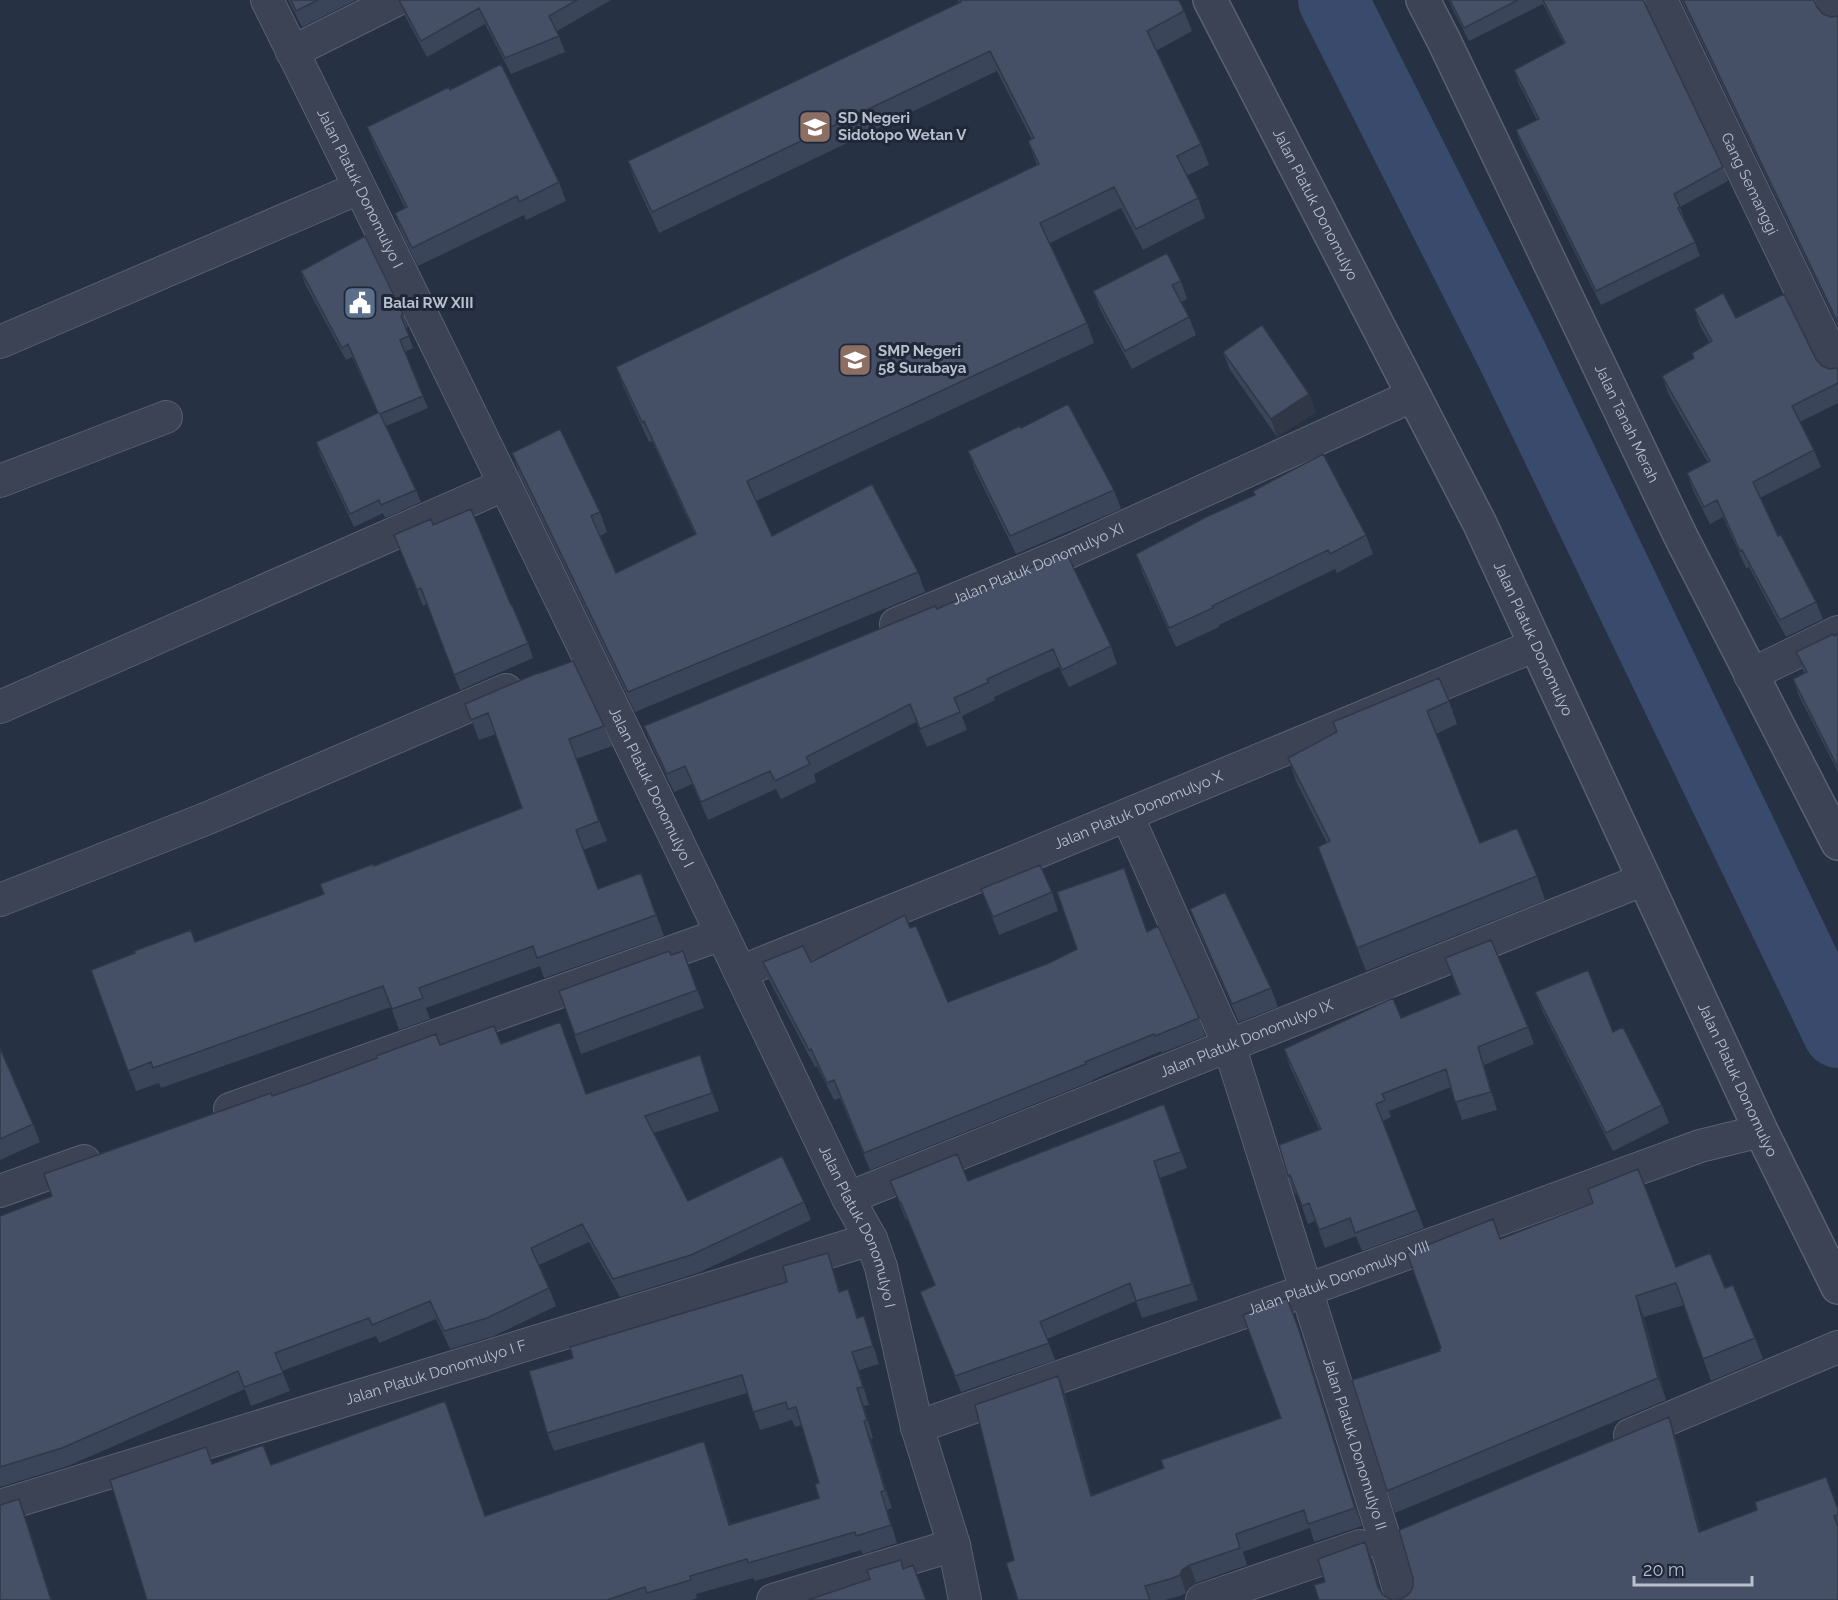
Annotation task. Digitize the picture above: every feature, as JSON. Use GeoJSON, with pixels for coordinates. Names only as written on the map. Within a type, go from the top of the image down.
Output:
{"type":"FeatureCollection","features":[{"type":"Feature","properties":{"kind":"street","name":"Jalan Platuk Donomulyo I"},"geometry":{"type":"LineString","coordinates":[[267,0],[446,362],[504,485],[576,660],[638,730],[722,934],[848,1198],[871,1239],[881,1267],[917,1427],[954,1545],[965,1600]]}},
{"type":"Feature","properties":{"kind":"street"},"geometry":{"type":"LineString","coordinates":[[292,52],[396,0]]}},
{"type":"Feature","properties":{"kind":"street","name":"Jalan Platuk Donomulyo"},"geometry":{"type":"LineString","coordinates":[[1210,0],[1480,524],[1761,1131],[1838,1287]]}},
{"type":"Feature","properties":{"kind":"street","name":"Jalan Tanah Merah"},"geometry":{"type":"LineString","coordinates":[[1423,0],[1681,537],[1838,843]]}},
{"type":"Feature","properties":{"kind":"street","name":"Gang Semanggi"},"geometry":{"type":"LineString","coordinates":[[1661,0],[1838,368]]}},
{"type":"Feature","properties":{"kind":"street"},"geometry":{"type":"LineString","coordinates":[[1832,0],[1838,13]]}},
{"type":"Feature","properties":{"kind":"street"},"geometry":{"type":"LineString","coordinates":[[0,342],[359,188]]}},
{"type":"Feature","properties":{"kind":"street","name":"Jalan Platuk Donomulyo XI"},"geometry":{"type":"LineString","coordinates":[[868,635],[1069,552],[1414,396]]}},
{"type":"Feature","properties":{"kind":"street"},"geometry":{"type":"LineString","coordinates":[[0,481],[166,417]]}},
{"type":"Feature","properties":{"kind":"street"},"geometry":{"type":"LineString","coordinates":[[0,707],[504,485]]}},
{"type":"Feature","properties":{"kind":"street"},"geometry":{"type":"LineString","coordinates":[[1750,675],[1838,632]]}},
{"type":"Feature","properties":{"kind":"street","name":"Jalan Platuk Donomulyo X"},"geometry":{"type":"LineString","coordinates":[[740,972],[1127,815],[1536,645]]}},
{"type":"Feature","properties":{"kind":"street"},"geometry":{"type":"LineString","coordinates":[[0,900],[208,818],[533,679]]}},
{"type":"Feature","properties":{"kind":"street","name":"Jalan Platuk Donomulyo II"},"geometry":{"type":"LineString","coordinates":[[1127,815],[1229,1045],[1307,1290],[1395,1533],[1402,1600]]}},
{"type":"Feature","properties":{"kind":"street","name":"Jalan Platuk Donomulyo IX"},"geometry":{"type":"LineString","coordinates":[[848,1198],[1645,879]]}},
{"type":"Feature","properties":{"kind":"street"},"geometry":{"type":"LineString","coordinates":[[203,1119],[722,934]]}},
{"type":"Feature","properties":{"kind":"street","name":"Jalan Platuk Donomulyo VIII"},"geometry":{"type":"LineString","coordinates":[[917,1427],[1307,1290],[1700,1146],[1761,1131]]}},
{"type":"Feature","properties":{"kind":"street"},"geometry":{"type":"LineString","coordinates":[[0,1191],[113,1151]]}},
{"type":"Feature","properties":{"kind":"street","name":"Jalan Platuk Donomulyo I F"},"geometry":{"type":"LineString","coordinates":[[0,1506],[871,1239]]}},
{"type":"Feature","properties":{"kind":"street"},"geometry":{"type":"LineString","coordinates":[[1600,1447],[1838,1347]]}},
{"type":"Feature","properties":{"kind":"street"},"geometry":{"type":"LineString","coordinates":[[1202,1600],[1395,1533]]}},
{"type":"Feature","properties":{"kind":"street"},"geometry":{"type":"LineString","coordinates":[[773,1600],[954,1545]]}},
{"type":"Feature","properties":{"kind":"building"},"geometry":{"type":"Polygon","coordinates":[[[291,0],[318,0],[296,11],[291,0]]]}},
{"type":"Feature","properties":{"kind":"building"},"geometry":{"type":"Polygon","coordinates":[[[399,0],[577,0],[549,16],[559,36],[505,58],[479,8],[421,41],[399,0]]]}},
{"type":"Feature","properties":{"kind":"building"},"geometry":{"type":"Polygon","coordinates":[[[960,0],[1179,0],[1184,11],[1147,31],[1201,144],[1177,156],[1198,198],[1136,229],[1114,187],[1040,223],[1087,323],[747,481],[772,536],[872,484],[918,572],[628,692],[512,453],[560,429],[600,512],[591,516],[616,573],[696,534],[644,421],[642,422],[616,367],[1039,164],[1028,141],[1034,138],[990,51],[652,212],[628,161],[961,2],[960,0]]]}},
{"type":"Feature","properties":{"kind":"building"},"geometry":{"type":"Polygon","coordinates":[[[1450,0],[1518,0],[1464,28],[1450,0]]]}},
{"type":"Feature","properties":{"kind":"building"},"geometry":{"type":"Polygon","coordinates":[[[1543,0],[1643,0],[1723,167],[1674,194],[1680,207],[1678,208],[1695,242],[1596,291],[1516,130],[1539,119],[1514,70],[1565,43],[1543,0]]]}},
{"type":"Feature","properties":{"kind":"building"},"geometry":{"type":"Polygon","coordinates":[[[1683,0],[1814,0],[1823,14],[1831,17],[1838,16],[1838,323],[1683,0]]]}},
{"type":"Feature","properties":{"kind":"building"},"geometry":{"type":"Polygon","coordinates":[[[501,64],[559,182],[519,202],[517,196],[412,248],[395,213],[407,207],[367,127],[449,87],[450,90],[501,64]]]}},
{"type":"Feature","properties":{"kind":"building"},"geometry":{"type":"Polygon","coordinates":[[[365,236],[403,314],[401,316],[409,336],[400,340],[423,396],[380,414],[416,490],[381,505],[379,500],[350,514],[316,442],[378,413],[348,344],[342,348],[301,271],[365,236]]]}},
{"type":"Feature","properties":{"kind":"building"},"geometry":{"type":"Polygon","coordinates":[[[1167,253],[1181,281],[1172,285],[1189,317],[1125,351],[1093,291],[1167,253]]]}},
{"type":"Feature","properties":{"kind":"building"},"geometry":{"type":"Polygon","coordinates":[[[1723,293],[1736,318],[1784,294],[1816,359],[1822,366],[1830,369],[1837,368],[1838,371],[1838,383],[1792,406],[1814,450],[1753,482],[1778,536],[1781,535],[1816,602],[1780,620],[1742,550],[1740,551],[1717,500],[1704,507],[1687,473],[1710,461],[1662,376],[1694,358],[1692,353],[1712,341],[1694,309],[1723,293]]]}},
{"type":"Feature","properties":{"kind":"building"},"geometry":{"type":"Polygon","coordinates":[[[1262,325],[1309,394],[1271,419],[1223,352],[1262,325]]]}},
{"type":"Feature","properties":{"kind":"building"},"geometry":{"type":"Polygon","coordinates":[[[1068,404],[1114,490],[1010,536],[968,451],[1068,404]]]}},
{"type":"Feature","properties":{"kind":"building"},"geometry":{"type":"Polygon","coordinates":[[[1323,454],[1366,535],[1330,554],[1328,550],[1169,628],[1136,554],[1206,517],[1255,495],[1253,491],[1323,454]]]}},
{"type":"Feature","properties":{"kind":"building"},"geometry":{"type":"Polygon","coordinates":[[[471,509],[528,643],[454,675],[421,588],[417,590],[394,535],[431,519],[433,525],[471,509]]]}},
{"type":"Feature","properties":{"kind":"building"},"geometry":{"type":"Polygon","coordinates":[[[1066,552],[1111,646],[1062,670],[1053,649],[987,679],[989,682],[954,698],[960,712],[920,729],[910,704],[806,757],[810,764],[775,781],[770,771],[701,802],[685,766],[667,774],[644,726],[935,606],[937,609],[1066,552]]]}},
{"type":"Feature","properties":{"kind":"building"},"geometry":{"type":"Polygon","coordinates":[[[1833,634],[1834,636],[1838,634],[1838,768],[1793,679],[1807,672],[1796,652],[1833,634]]]}},
{"type":"Feature","properties":{"kind":"building"},"geometry":{"type":"Polygon","coordinates":[[[573,661],[604,726],[569,739],[599,821],[576,830],[598,889],[641,873],[656,915],[537,958],[533,946],[419,988],[423,998],[392,1009],[383,986],[153,1068],[151,1062],[128,1071],[91,970],[191,930],[195,942],[324,894],[320,884],[373,864],[374,866],[522,808],[488,713],[471,720],[465,704],[540,672],[573,661]]]}},
{"type":"Feature","properties":{"kind":"building"},"geometry":{"type":"Polygon","coordinates":[[[1439,678],[1449,701],[1427,711],[1480,843],[1517,828],[1537,876],[1357,948],[1318,847],[1330,841],[1288,758],[1337,732],[1333,722],[1439,678]]]}},
{"type":"Feature","properties":{"kind":"building"},"geometry":{"type":"Polygon","coordinates":[[[1040,865],[1052,892],[993,917],[981,889],[1040,865]]]}},
{"type":"Feature","properties":{"kind":"building"},"geometry":{"type":"Polygon","coordinates":[[[1124,868],[1147,932],[1158,926],[1199,1018],[1155,1036],[1154,1034],[1085,1062],[1086,1064],[864,1153],[834,1080],[827,1083],[763,962],[803,946],[811,962],[905,915],[910,928],[916,926],[948,1002],[1049,963],[1077,949],[1057,892],[1124,868]]]}},
{"type":"Feature","properties":{"kind":"building"},"geometry":{"type":"Polygon","coordinates":[[[1225,892],[1271,988],[1232,1004],[1190,909],[1225,892]]]}},
{"type":"Feature","properties":{"kind":"building"},"geometry":{"type":"Polygon","coordinates":[[[1491,940],[1528,1027],[1478,1047],[1491,1092],[1455,1102],[1446,1069],[1382,1094],[1385,1100],[1376,1104],[1417,1210],[1355,1233],[1350,1218],[1319,1230],[1309,1203],[1302,1206],[1290,1175],[1288,1176],[1279,1145],[1321,1129],[1284,1049],[1393,998],[1401,1018],[1460,994],[1445,958],[1491,940]]]}},
{"type":"Feature","properties":{"kind":"building"},"geometry":{"type":"Polygon","coordinates":[[[669,951],[671,955],[683,951],[697,990],[575,1035],[559,991],[669,951]]]}},
{"type":"Feature","properties":{"kind":"building"},"geometry":{"type":"Polygon","coordinates":[[[1588,970],[1613,1032],[1623,1027],[1662,1105],[1606,1133],[1535,992],[1588,970]]]}},
{"type":"Feature","properties":{"kind":"building"},"geometry":{"type":"Polygon","coordinates":[[[560,1022],[586,1094],[700,1055],[712,1093],[645,1116],[688,1201],[782,1156],[804,1202],[691,1255],[613,1279],[582,1224],[531,1248],[549,1288],[487,1318],[444,1331],[430,1301],[372,1325],[369,1318],[275,1353],[283,1373],[244,1387],[238,1371],[62,1448],[0,1467],[0,1216],[52,1196],[44,1174],[271,1093],[272,1096],[310,1083],[436,1034],[440,1045],[494,1026],[501,1044],[560,1022]]]}},
{"type":"Feature","properties":{"kind":"building"},"geometry":{"type":"Polygon","coordinates":[[[0,1048],[33,1124],[0,1139],[0,1048]]]}},
{"type":"Feature","properties":{"kind":"building"},"geometry":{"type":"Polygon","coordinates":[[[1164,1104],[1181,1152],[1154,1161],[1192,1284],[1136,1301],[1130,1283],[1040,1322],[1049,1343],[955,1376],[920,1292],[935,1285],[890,1181],[957,1154],[968,1181],[1164,1104]]]}},
{"type":"Feature","properties":{"kind":"building"},"geometry":{"type":"Polygon","coordinates":[[[1638,1169],[1676,1267],[1710,1253],[1725,1288],[1733,1285],[1755,1338],[1703,1359],[1676,1283],[1636,1296],[1658,1378],[1387,1491],[1352,1380],[1440,1351],[1441,1348],[1407,1253],[1493,1219],[1500,1239],[1593,1203],[1588,1189],[1638,1169]]]}},
{"type":"Feature","properties":{"kind":"building"},"geometry":{"type":"Polygon","coordinates":[[[828,1253],[839,1292],[848,1289],[857,1318],[864,1316],[873,1346],[852,1352],[863,1387],[857,1388],[867,1420],[864,1421],[885,1490],[881,1492],[891,1525],[856,1536],[855,1532],[748,1563],[747,1559],[690,1576],[691,1580],[647,1593],[645,1587],[607,1600],[147,1600],[110,1480],[206,1447],[212,1464],[263,1445],[271,1465],[445,1401],[485,1516],[704,1441],[729,1525],[819,1498],[815,1484],[819,1483],[796,1407],[788,1409],[786,1402],[753,1412],[742,1375],[547,1433],[529,1371],[573,1358],[570,1347],[787,1282],[783,1266],[828,1253]]]}},
{"type":"Feature","properties":{"kind":"building"},"geometry":{"type":"Polygon","coordinates":[[[1287,1298],[1355,1508],[1308,1524],[1304,1510],[1236,1534],[1240,1548],[1190,1565],[1182,1570],[1180,1575],[1173,1578],[1145,1586],[1150,1600],[1018,1600],[1006,1563],[1014,1560],[975,1405],[1058,1376],[1091,1496],[1164,1468],[1161,1460],[1281,1418],[1243,1315],[1287,1298]]]}},
{"type":"Feature","properties":{"kind":"building"},"geometry":{"type":"Polygon","coordinates":[[[1669,1417],[1699,1532],[1757,1510],[1755,1502],[1826,1477],[1838,1509],[1838,1515],[1834,1516],[1838,1527],[1838,1600],[1392,1600],[1401,1599],[1409,1594],[1413,1587],[1413,1578],[1399,1530],[1669,1417]]]}},
{"type":"Feature","properties":{"kind":"building"},"geometry":{"type":"Polygon","coordinates":[[[19,1499],[51,1600],[0,1600],[0,1505],[19,1499]]]}},
{"type":"Feature","properties":{"kind":"building"},"geometry":{"type":"Polygon","coordinates":[[[1365,1542],[1378,1587],[1383,1595],[1392,1600],[1319,1600],[1314,1585],[1325,1582],[1318,1559],[1365,1542]]]}},
{"type":"Feature","properties":{"kind":"building"},"geometry":{"type":"Polygon","coordinates":[[[901,1560],[903,1569],[913,1565],[926,1600],[808,1600],[870,1579],[867,1570],[901,1560]]]}},
{"type":"Feature","properties":{"kind":"waterway"},"geometry":{"type":"LineString","coordinates":[[1333,0],[1512,355],[1838,1033]]}},
{"type":"Feature","properties":{"kind":"place","name":"SD Negeri Sidotopo Wetan V"},"geometry":{"type":"Point","coordinates":[815,127]}},
{"type":"Feature","properties":{"kind":"place","name":"Balai RW XIII"},"geometry":{"type":"Point","coordinates":[360,303]}},
{"type":"Feature","properties":{"kind":"place","name":"SMP Negeri 58 Surabaya"},"geometry":{"type":"Point","coordinates":[855,360]}}]}
